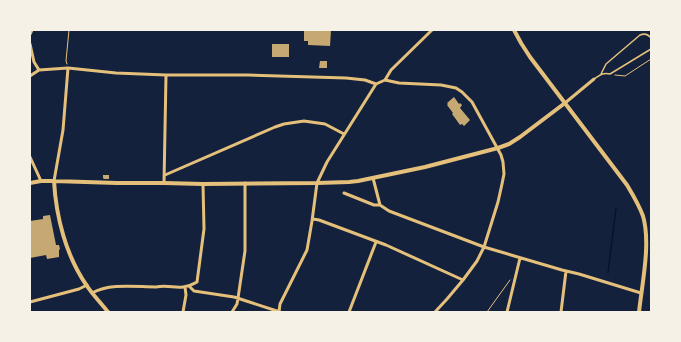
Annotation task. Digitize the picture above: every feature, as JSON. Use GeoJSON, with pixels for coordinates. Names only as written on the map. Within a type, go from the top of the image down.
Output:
{"type":"FeatureCollection","features":[{"type":"Feature","properties":{"kind":"street"},"geometry":{"type":"LineString","coordinates":[[30,34],[32,30]]}},
{"type":"Feature","properties":{"kind":"street"},"geometry":{"type":"LineString","coordinates":[[187,287],[194,291],[238,298],[279,312],[280,304],[307,250],[313,219],[317,183],[327,162],[376,84],[385,80],[391,70],[432,30]]}},
{"type":"Feature","properties":{"kind":"street"},"geometry":{"type":"LineString","coordinates":[[514,30],[530,57],[627,185],[638,204],[645,224],[646,238],[645,263],[638,312]]}},
{"type":"Feature","properties":{"kind":"street"},"geometry":{"type":"LineString","coordinates":[[30,44],[34,62],[39,70]]}},
{"type":"Feature","properties":{"kind":"street"},"geometry":{"type":"LineString","coordinates":[[68,68],[62,130],[54,181],[57,212],[72,259],[87,286],[108,312]]}},
{"type":"Feature","properties":{"kind":"street"},"geometry":{"type":"LineString","coordinates":[[30,76],[39,70],[68,68],[116,73],[166,75],[248,75],[346,78],[365,80],[376,84]]}},
{"type":"Feature","properties":{"kind":"street"},"geometry":{"type":"LineString","coordinates":[[164,183],[166,75]]}},
{"type":"Feature","properties":{"kind":"street"},"geometry":{"type":"LineString","coordinates":[[30,183],[54,181],[117,184],[317,183],[349,182],[373,178],[433,165],[509,144],[565,103],[594,79]]}},
{"type":"Feature","properties":{"kind":"street"},"geometry":{"type":"LineString","coordinates":[[385,80],[399,83],[441,85],[456,88],[462,92],[472,102],[498,148],[503,162],[504,174],[498,202],[484,247],[477,261],[455,291],[435,312]]}},
{"type":"Feature","properties":{"kind":"street"},"geometry":{"type":"LineString","coordinates":[[165,175],[284,124],[304,121],[325,124],[344,134]]}},
{"type":"Feature","properties":{"kind":"street"},"geometry":{"type":"LineString","coordinates":[[30,157],[41,181]]}},
{"type":"Feature","properties":{"kind":"street"},"geometry":{"type":"LineString","coordinates":[[373,178],[380,205]]}},
{"type":"Feature","properties":{"kind":"street"},"geometry":{"type":"LineString","coordinates":[[232,312],[237,304],[245,251],[245,183]]}},
{"type":"Feature","properties":{"kind":"street"},"geometry":{"type":"LineString","coordinates":[[92,293],[99,289],[112,287],[163,286],[179,288],[187,287],[197,282],[204,229],[203,184]]}},
{"type":"Feature","properties":{"kind":"street"},"geometry":{"type":"LineString","coordinates":[[344,193],[374,205],[380,205],[389,211],[484,247],[641,293]]}},
{"type":"Feature","properties":{"kind":"street"},"geometry":{"type":"LineString","coordinates":[[313,219],[376,242],[463,280]]}},
{"type":"Feature","properties":{"kind":"street"},"geometry":{"type":"LineString","coordinates":[[349,312],[376,242]]}},
{"type":"Feature","properties":{"kind":"street"},"geometry":{"type":"LineString","coordinates":[[507,312],[520,258]]}},
{"type":"Feature","properties":{"kind":"street"},"geometry":{"type":"LineString","coordinates":[[561,312],[566,271]]}},
{"type":"Feature","properties":{"kind":"street"},"geometry":{"type":"LineString","coordinates":[[30,302],[87,286]]}},
{"type":"Feature","properties":{"kind":"street"},"geometry":{"type":"LineString","coordinates":[[183,312],[187,287]]}},
{"type":"Feature","properties":{"kind":"lane"},"geometry":{"type":"LineString","coordinates":[[594,79],[601,74],[606,64],[640,35],[648,35],[651,38]]}},
{"type":"Feature","properties":{"kind":"lane"},"geometry":{"type":"LineString","coordinates":[[601,74],[610,74],[651,49]]}},
{"type":"Feature","properties":{"kind":"path"},"geometry":{"type":"LineString","coordinates":[[68,68],[66,61],[69,30]]}},
{"type":"Feature","properties":{"kind":"path"},"geometry":{"type":"LineString","coordinates":[[610,74],[625,76],[651,59]]}},
{"type":"Feature","properties":{"kind":"path"},"geometry":{"type":"LineString","coordinates":[[487,312],[509,280],[514,280]]}},
{"type":"Feature","properties":{"kind":"building"},"geometry":{"type":"Polygon","coordinates":[[[304,30],[331,30],[330,46],[308,45],[308,41],[304,41],[304,30]]]}},
{"type":"Feature","properties":{"kind":"building"},"geometry":{"type":"Polygon","coordinates":[[[272,44],[289,44],[289,57],[272,57],[272,44]]]}},
{"type":"Feature","properties":{"kind":"building"},"geometry":{"type":"Polygon","coordinates":[[[320,61],[327,61],[327,68],[319,68],[320,61]]]}},
{"type":"Feature","properties":{"kind":"building"},"geometry":{"type":"Polygon","coordinates":[[[454,97],[459,104],[460,103],[462,105],[460,108],[470,120],[464,126],[462,124],[460,125],[447,105],[447,103],[454,97]]]}},
{"type":"Feature","properties":{"kind":"building"},"geometry":{"type":"Polygon","coordinates":[[[103,175],[109,175],[109,179],[104,179],[103,175]]]}},
{"type":"Feature","properties":{"kind":"building"},"geometry":{"type":"Polygon","coordinates":[[[50,215],[56,245],[59,245],[60,249],[59,257],[47,259],[46,255],[30,258],[30,221],[43,219],[43,216],[50,215]]]}},
{"type":"Feature","properties":{"kind":"waterway"},"geometry":{"type":"LineString","coordinates":[[608,273],[616,208]]}}]}
